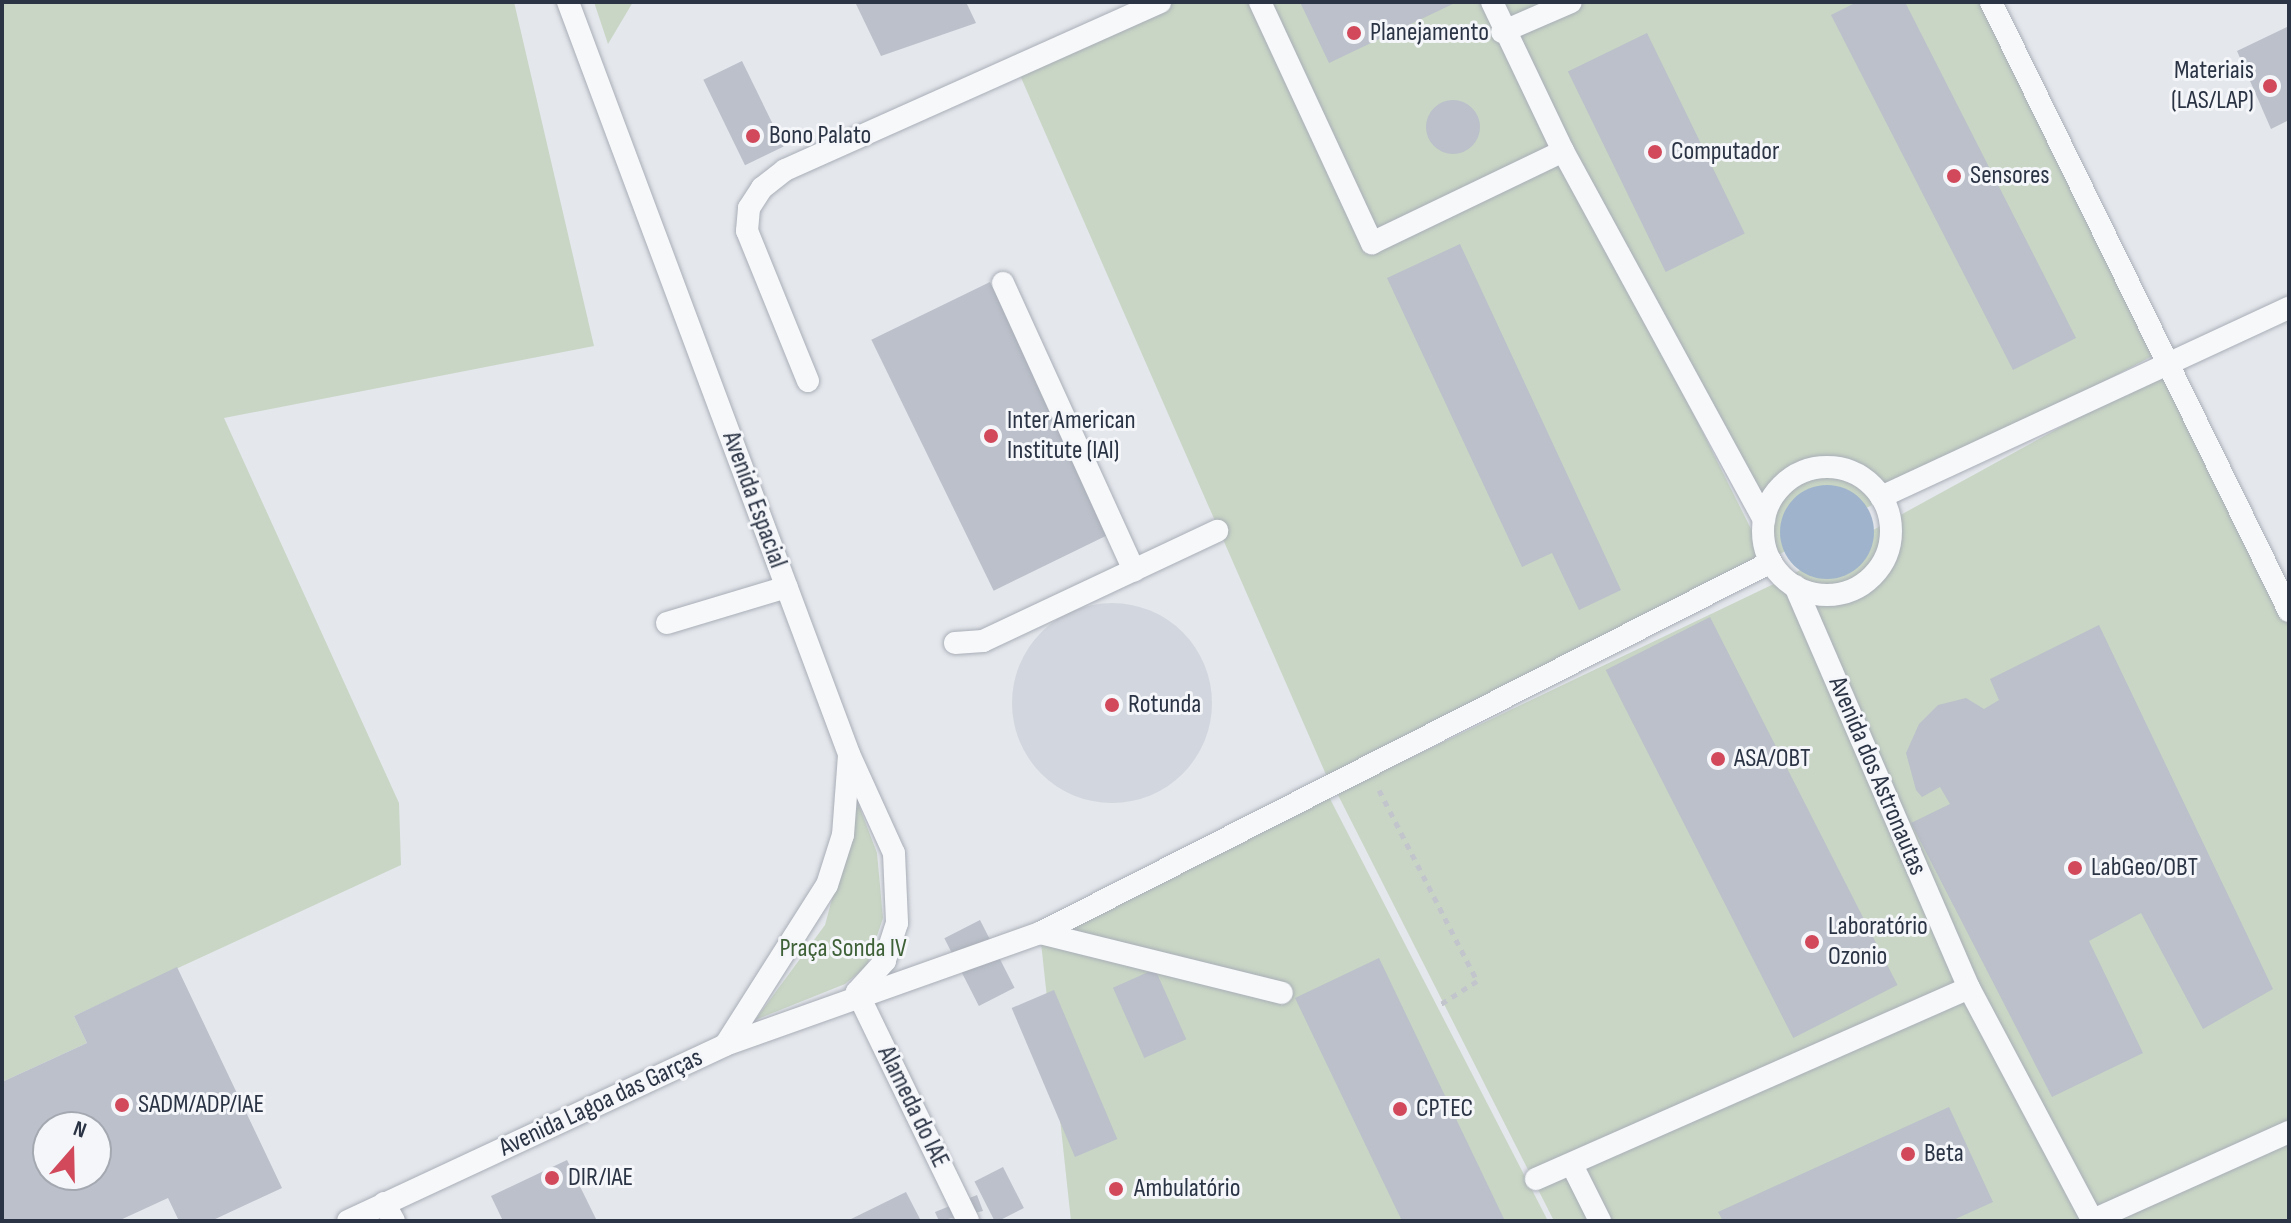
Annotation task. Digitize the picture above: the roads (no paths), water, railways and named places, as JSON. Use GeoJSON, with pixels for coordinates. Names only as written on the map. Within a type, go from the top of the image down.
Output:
{"type":"FeatureCollection","features":[{"type":"Feature","properties":{"kind":"lane","name":"Avenida Espacial"},"geometry":{"type":"LineString","coordinates":[[568,2],[849,754],[894,853],[897,923],[885,961],[857,992]]}},
{"type":"Feature","properties":{"kind":"lane"},"geometry":{"type":"LineString","coordinates":[[808,381],[747,231],[749,208],[785,170],[1012,71],[1160,2]]}},
{"type":"Feature","properties":{"kind":"lane"},"geometry":{"type":"LineString","coordinates":[[1260,2],[1372,243],[1563,151]]}},
{"type":"Feature","properties":{"kind":"lane"},"geometry":{"type":"LineString","coordinates":[[1492,2],[1502,32],[1563,151],[1764,520],[1771,562],[1795,586],[1836,595],[1873,576],[1891,538],[1881,497],[1847,470],[1804,471],[1771,499],[1764,520]]}},
{"type":"Feature","properties":{"kind":"lane"},"geometry":{"type":"LineString","coordinates":[[1502,32],[1571,2]]}},
{"type":"Feature","properties":{"kind":"lane"},"geometry":{"type":"LineString","coordinates":[[1991,2],[2289,611]]}},
{"type":"Feature","properties":{"kind":"lane"},"geometry":{"type":"LineString","coordinates":[[1003,283],[1134,571]]}},
{"type":"Feature","properties":{"kind":"lane"},"geometry":{"type":"LineString","coordinates":[[1881,497],[2168,361],[2289,308]]}},
{"type":"Feature","properties":{"kind":"lane"},"geometry":{"type":"LineString","coordinates":[[955,643],[983,641],[1217,531]]}},
{"type":"Feature","properties":{"kind":"lane","name":"Avenida Lagoa das Garças"},"geometry":{"type":"LineString","coordinates":[[348,1221],[389,1212],[725,1045],[857,992],[977,960],[1040,933],[1369,772],[1771,562]]}},
{"type":"Feature","properties":{"kind":"lane","name":"Avenida dos Astronautas"},"geometry":{"type":"LineString","coordinates":[[1795,586],[1969,988],[2093,1221]]}},
{"type":"Feature","properties":{"kind":"lane"},"geometry":{"type":"LineString","coordinates":[[667,623],[787,587]]}},
{"type":"Feature","properties":{"kind":"lane"},"geometry":{"type":"LineString","coordinates":[[725,1045],[827,885],[843,835],[849,754]]}},
{"type":"Feature","properties":{"kind":"lane"},"geometry":{"type":"LineString","coordinates":[[1040,933],[1282,993]]}},
{"type":"Feature","properties":{"kind":"lane"},"geometry":{"type":"LineString","coordinates":[[1536,1179],[1969,988]]}},
{"type":"Feature","properties":{"kind":"lane","name":"Alameda do IAE"},"geometry":{"type":"LineString","coordinates":[[857,992],[968,1221]]}},
{"type":"Feature","properties":{"kind":"lane"},"geometry":{"type":"LineString","coordinates":[[2093,1221],[2289,1132]]}},
{"type":"Feature","properties":{"kind":"lane"},"geometry":{"type":"LineString","coordinates":[[1572,1165],[1600,1221]]}},
{"type":"Feature","properties":{"kind":"water"},"geometry":{"type":"Polygon","coordinates":[[[1827,485],[1845,488],[1860,499],[1871,514],[1874,532],[1871,550],[1860,565],[1845,576],[1827,579],[1809,576],[1794,565],[1783,550],[1780,532],[1783,514],[1794,499],[1809,488],[1827,485]]]}},
{"type":"Feature","properties":{"kind":"place","name":"Planejamento"},"geometry":{"type":"Point","coordinates":[1354,33]}},
{"type":"Feature","properties":{"kind":"place","name":"Materiais (LAS/LAP)"},"geometry":{"type":"Point","coordinates":[2270,86]}},
{"type":"Feature","properties":{"kind":"place","name":"Bono Palato"},"geometry":{"type":"Point","coordinates":[753,136]}},
{"type":"Feature","properties":{"kind":"place","name":"Computador"},"geometry":{"type":"Point","coordinates":[1655,152]}},
{"type":"Feature","properties":{"kind":"place","name":"Sensores"},"geometry":{"type":"Point","coordinates":[1954,176]}},
{"type":"Feature","properties":{"kind":"place","name":"Inter American Institute (IAI)"},"geometry":{"type":"Point","coordinates":[991,436]}},
{"type":"Feature","properties":{"kind":"place","name":"Rotunda"},"geometry":{"type":"Point","coordinates":[1112,705]}},
{"type":"Feature","properties":{"kind":"place","name":"ASA/OBT"},"geometry":{"type":"Point","coordinates":[1718,759]}},
{"type":"Feature","properties":{"kind":"place","name":"LabGeo/OBT"},"geometry":{"type":"Point","coordinates":[2075,868]}},
{"type":"Feature","properties":{"kind":"place","name":"Laboratório Ozonio"},"geometry":{"type":"Point","coordinates":[1812,942]}},
{"type":"Feature","properties":{"kind":"place","name":"SADM/ADP/IAE"},"geometry":{"type":"Point","coordinates":[122,1105]}},
{"type":"Feature","properties":{"kind":"place","name":"CPTEC"},"geometry":{"type":"Point","coordinates":[1400,1109]}},
{"type":"Feature","properties":{"kind":"place","name":"Beta"},"geometry":{"type":"Point","coordinates":[1908,1154]}},
{"type":"Feature","properties":{"kind":"place","name":"DIR/IAE"},"geometry":{"type":"Point","coordinates":[552,1178]}},
{"type":"Feature","properties":{"kind":"place","name":"Ambulatório"},"geometry":{"type":"Point","coordinates":[1116,1189]}},
{"type":"Feature","properties":{"kind":"park label","name":"Praça Sonda IV"},"geometry":{"type":"Point","coordinates":[843,949]}}]}
